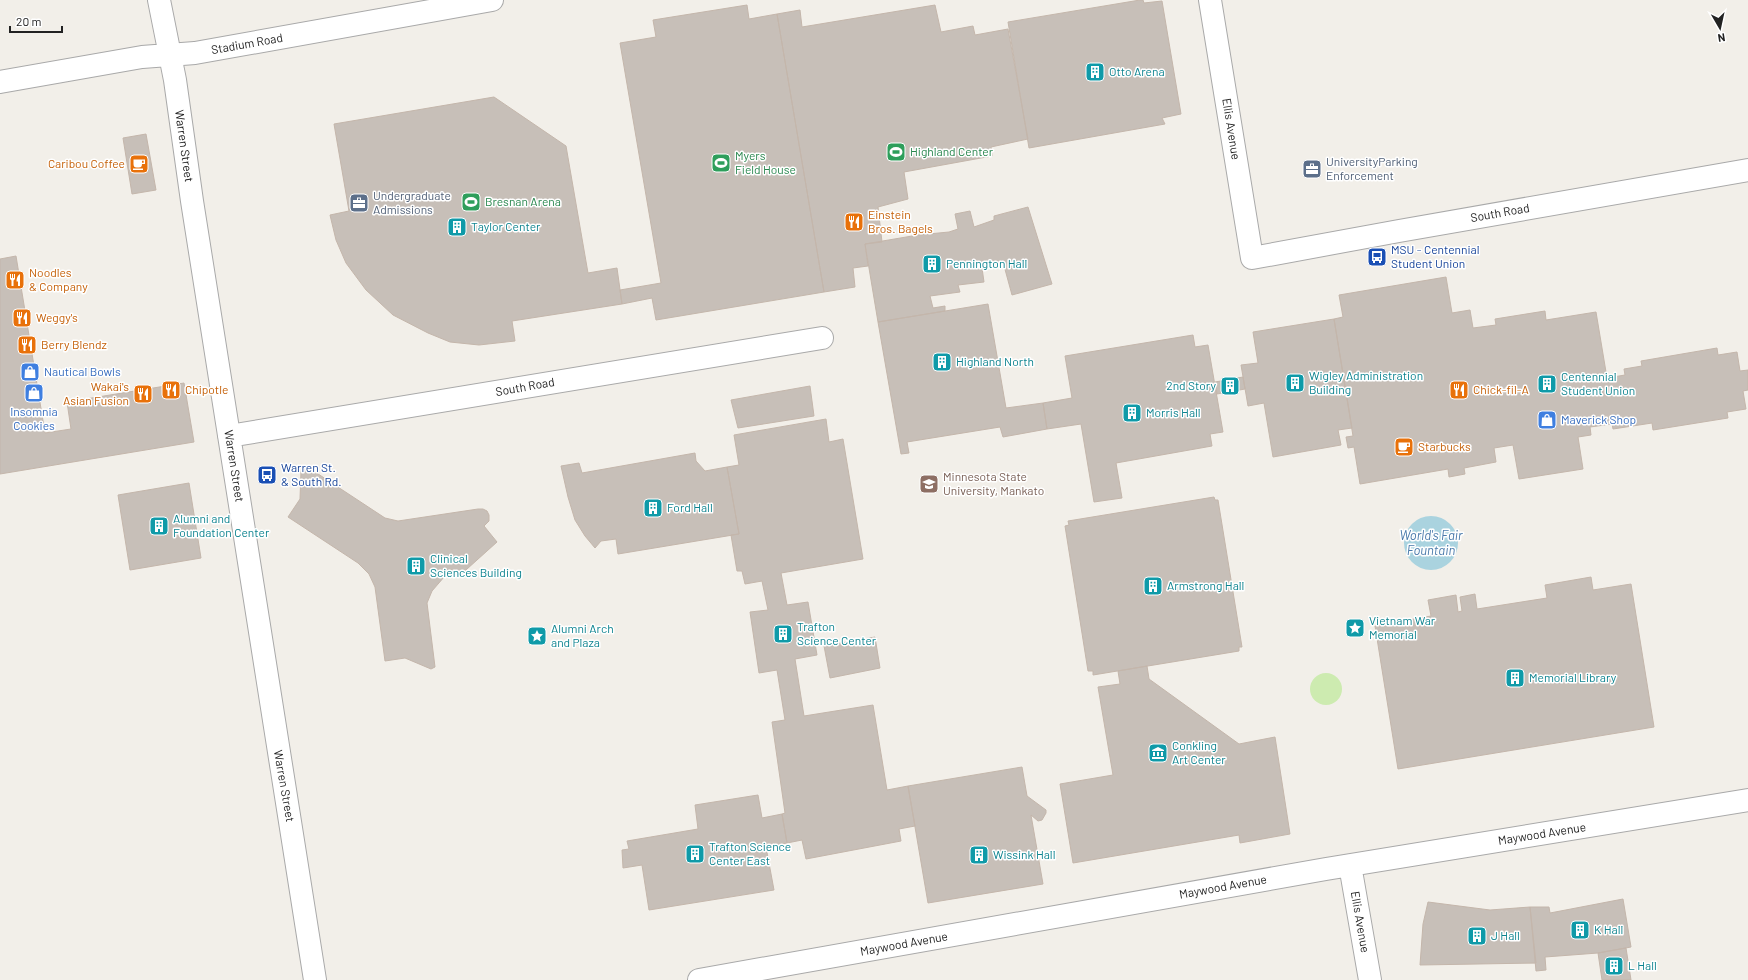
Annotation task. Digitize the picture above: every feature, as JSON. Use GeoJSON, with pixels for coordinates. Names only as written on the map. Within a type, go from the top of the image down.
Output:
{"type":"FeatureCollection","features":[{"type":"Feature","properties":{"kind":"street","name":"Warren Street"},"geometry":{"type":"LineString","coordinates":[[159,0],[170,55],[276,741],[315,980]]}},
{"type":"Feature","properties":{"kind":"street","name":"Stadium Road"},"geometry":{"type":"LineString","coordinates":[[0,82],[142,57],[195,53],[492,0]]}},
{"type":"Feature","properties":{"kind":"street","name":"Ellis Avenue"},"geometry":{"type":"LineString","coordinates":[[1210,0],[1252,258]]}},
{"type":"Feature","properties":{"kind":"street","name":"South Road"},"geometry":{"type":"LineString","coordinates":[[1252,258],[1748,170]]}},
{"type":"Feature","properties":{"kind":"street","name":"South Road"},"geometry":{"type":"LineString","coordinates":[[229,436],[822,338]]}},
{"type":"Feature","properties":{"kind":"street","name":"Maywood Avenue"},"geometry":{"type":"LineString","coordinates":[[699,980],[740,976],[1350,865],[1748,800]]}},
{"type":"Feature","properties":{"kind":"street","name":"Ellis Avenue"},"geometry":{"type":"LineString","coordinates":[[1350,865],[1370,980]]}},
{"type":"Feature","properties":{"kind":"green space"},"geometry":{"type":"Polygon","coordinates":[[[1326,673],[1332,674],[1339,680],[1342,689],[1341,695],[1335,702],[1326,705],[1320,704],[1313,698],[1310,689],[1311,683],[1317,676],[1326,673]]]}},
{"type":"Feature","properties":{"kind":"water","name":"World's Fair Fountain"},"geometry":{"type":"Polygon","coordinates":[[[1426,516],[1436,516],[1446,520],[1454,528],[1458,538],[1458,548],[1454,558],[1446,566],[1436,570],[1426,570],[1416,566],[1408,558],[1404,548],[1404,538],[1408,528],[1416,520],[1426,516]]]}},
{"type":"Feature","properties":{"kind":"building","name":"Otto Arena"},"geometry":{"type":"Polygon","coordinates":[[[1143,0],[1144,3],[1162,1],[1181,114],[1162,118],[1165,124],[1029,148],[1008,22],[1143,0]]]}},
{"type":"Feature","properties":{"kind":"building","name":"Myers Field House"},"geometry":{"type":"Polygon","coordinates":[[[747,5],[749,19],[777,14],[824,292],[656,320],[652,298],[622,304],[620,290],[661,283],[620,43],[656,37],[653,20],[747,5]]]}},
{"type":"Feature","properties":{"kind":"building","name":"Highland Center"},"geometry":{"type":"Polygon","coordinates":[[[935,5],[941,32],[973,26],[975,35],[1008,29],[1028,139],[991,147],[992,156],[904,172],[908,199],[878,207],[882,242],[865,244],[868,266],[853,268],[855,287],[824,292],[777,14],[800,10],[802,27],[935,5]]]}},
{"type":"Feature","properties":{"kind":"building","name":"Taylor Center"},"geometry":{"type":"Polygon","coordinates":[[[494,97],[566,146],[588,273],[617,268],[622,304],[512,321],[515,341],[479,345],[450,342],[428,333],[393,315],[366,290],[346,263],[336,240],[330,215],[349,211],[334,124],[494,97]]]}},
{"type":"Feature","properties":{"kind":"building","name":"Caribou Coffee"},"geometry":{"type":"Polygon","coordinates":[[[146,134],[156,190],[132,194],[123,138],[146,134]]]}},
{"type":"Feature","properties":{"kind":"building","name":"UniversityParking Enforcement"},"geometry":{"type":"Polygon","coordinates":[[[1311,163],[1317,166],[1313,175],[1306,171],[1311,163]]]}},
{"type":"Feature","properties":{"kind":"building","name":"Pennington Hall"},"geometry":{"type":"Polygon","coordinates":[[[1028,207],[1052,284],[1012,295],[1003,262],[982,268],[984,282],[958,285],[960,292],[930,296],[933,308],[945,306],[945,311],[878,322],[865,244],[918,235],[949,232],[958,229],[955,214],[970,211],[974,227],[994,220],[994,216],[1028,207]]]}},
{"type":"Feature","properties":{"kind":"building"},"geometry":{"type":"Polygon","coordinates":[[[16,256],[45,433],[71,429],[67,402],[184,383],[194,442],[0,474],[0,259],[16,256]]]}},
{"type":"Feature","properties":{"kind":"building","name":"Centennial Student Union"},"geometry":{"type":"Polygon","coordinates":[[[1446,277],[1452,313],[1470,310],[1473,328],[1496,325],[1495,319],[1545,311],[1546,320],[1596,312],[1607,378],[1625,375],[1624,369],[1642,366],[1641,361],[1717,348],[1718,355],[1737,352],[1740,371],[1748,370],[1748,390],[1743,391],[1746,409],[1727,412],[1728,418],[1653,430],[1652,423],[1613,429],[1612,424],[1590,427],[1591,435],[1578,437],[1583,469],[1519,479],[1513,445],[1494,448],[1496,462],[1464,468],[1465,474],[1449,477],[1448,469],[1360,484],[1354,447],[1348,448],[1346,437],[1353,436],[1334,319],[1343,317],[1339,295],[1446,277]]]}},
{"type":"Feature","properties":{"kind":"building","name":"Highland North"},"geometry":{"type":"Polygon","coordinates":[[[988,304],[1006,408],[1043,403],[1047,429],[1003,437],[1000,427],[907,442],[909,453],[901,454],[878,322],[988,304]]]}},
{"type":"Feature","properties":{"kind":"building","name":"Wigley Administration Building"},"geometry":{"type":"Polygon","coordinates":[[[1334,319],[1352,428],[1338,430],[1341,445],[1273,457],[1264,403],[1248,406],[1241,365],[1258,363],[1253,332],[1334,319]]]}},
{"type":"Feature","properties":{"kind":"building","name":"Morris Hall"},"geometry":{"type":"Polygon","coordinates":[[[1193,335],[1195,347],[1208,345],[1223,432],[1210,434],[1212,446],[1116,463],[1122,498],[1094,502],[1081,424],[1047,429],[1043,403],[1072,398],[1065,356],[1193,335]]]}},
{"type":"Feature","properties":{"kind":"building","name":"2nd Story"},"geometry":{"type":"Polygon","coordinates":[[[1243,377],[1245,389],[1217,394],[1215,382],[1243,377]]]}},
{"type":"Feature","properties":{"kind":"building"},"geometry":{"type":"Polygon","coordinates":[[[810,386],[814,416],[738,428],[731,400],[810,386]]]}},
{"type":"Feature","properties":{"kind":"building","name":"Trafton Science Center"},"geometry":{"type":"Polygon","coordinates":[[[826,419],[829,442],[843,439],[863,559],[781,573],[787,605],[808,602],[817,655],[795,659],[804,716],[873,705],[887,790],[908,786],[915,826],[899,829],[901,841],[806,859],[802,840],[787,843],[782,814],[785,813],[772,722],[785,720],[777,670],[759,673],[750,612],[768,610],[762,581],[745,584],[742,571],[737,571],[731,535],[739,534],[727,467],[739,465],[734,435],[826,419]]]}},
{"type":"Feature","properties":{"kind":"building","name":"Ford Hall"},"geometry":{"type":"Polygon","coordinates":[[[695,453],[696,461],[705,471],[727,467],[739,534],[618,554],[616,539],[601,541],[595,548],[575,520],[561,466],[579,463],[582,473],[695,453]]]}},
{"type":"Feature","properties":{"kind":"building","name":"Clinical Sciences Building"},"geometry":{"type":"Polygon","coordinates":[[[306,466],[385,518],[398,521],[478,509],[487,511],[489,521],[484,526],[497,542],[457,578],[451,569],[432,591],[427,603],[435,667],[431,669],[405,658],[385,661],[375,587],[369,574],[358,563],[288,517],[300,499],[301,471],[306,466]]]}},
{"type":"Feature","properties":{"kind":"building","name":"Alumni and Foundation Center"},"geometry":{"type":"Polygon","coordinates":[[[189,483],[201,558],[130,570],[118,495],[189,483]]]}},
{"type":"Feature","properties":{"kind":"building","name":"Armstrong Hall"},"geometry":{"type":"Polygon","coordinates":[[[1214,497],[1215,500],[1218,500],[1242,647],[1239,647],[1239,651],[1093,675],[1093,671],[1088,671],[1065,526],[1069,525],[1068,521],[1214,497]]]}},
{"type":"Feature","properties":{"kind":"building","name":"Memorial Library"},"geometry":{"type":"Polygon","coordinates":[[[1591,577],[1593,590],[1631,584],[1654,727],[1398,769],[1375,626],[1431,616],[1428,600],[1456,595],[1458,612],[1462,611],[1460,597],[1475,594],[1477,609],[1547,598],[1545,585],[1591,577]]]}},
{"type":"Feature","properties":{"kind":"building"},"geometry":{"type":"Polygon","coordinates":[[[875,637],[880,668],[830,678],[824,646],[875,637]]]}},
{"type":"Feature","properties":{"kind":"building"},"geometry":{"type":"Polygon","coordinates":[[[1147,666],[1149,679],[1239,744],[1275,737],[1290,834],[1240,843],[1239,835],[1073,863],[1060,784],[1113,775],[1098,687],[1120,684],[1118,671],[1147,666]]]}},
{"type":"Feature","properties":{"kind":"building","name":"Wissink Hall"},"geometry":{"type":"Polygon","coordinates":[[[1022,767],[1027,796],[1046,810],[1042,820],[1038,821],[1031,815],[1043,884],[928,903],[908,786],[1022,767]]]}},
{"type":"Feature","properties":{"kind":"building","name":"Trafton Science Center East"},"geometry":{"type":"Polygon","coordinates":[[[758,795],[762,818],[782,814],[787,843],[766,847],[774,890],[649,910],[642,865],[623,868],[622,850],[629,849],[627,841],[698,829],[695,805],[758,795]]]}},
{"type":"Feature","properties":{"kind":"building","name":"K Hall"},"geometry":{"type":"Polygon","coordinates":[[[1623,899],[1631,947],[1598,953],[1545,957],[1546,970],[1536,971],[1530,907],[1549,907],[1550,913],[1623,899]]]}},
{"type":"Feature","properties":{"kind":"building","name":"J Hall"},"geometry":{"type":"Polygon","coordinates":[[[1428,902],[1490,910],[1530,907],[1536,963],[1420,965],[1423,924],[1428,902]]]}},
{"type":"Feature","properties":{"kind":"building","name":"L Hall"},"geometry":{"type":"Polygon","coordinates":[[[1626,948],[1631,980],[1602,980],[1598,953],[1626,948]]]}},
{"type":"Feature","properties":{"kind":"place","name":"Otto Arena"},"geometry":{"type":"Point","coordinates":[1095,72]}},
{"type":"Feature","properties":{"kind":"place","name":"Highland Center"},"geometry":{"type":"Point","coordinates":[896,152]}},
{"type":"Feature","properties":{"kind":"place","name":"Myers Field House"},"geometry":{"type":"Point","coordinates":[721,163]}},
{"type":"Feature","properties":{"kind":"place","name":"Caribou Coffee"},"geometry":{"type":"Point","coordinates":[139,164]}},
{"type":"Feature","properties":{"kind":"place","name":"UniversityParking Enforcement"},"geometry":{"type":"Point","coordinates":[1312,169]}},
{"type":"Feature","properties":{"kind":"place","name":"Bresnan Arena"},"geometry":{"type":"Point","coordinates":[471,202]}},
{"type":"Feature","properties":{"kind":"place","name":"Undergraduate Admissions"},"geometry":{"type":"Point","coordinates":[359,203]}},
{"type":"Feature","properties":{"kind":"place","name":"Einstein Bros. Bagels"},"geometry":{"type":"Point","coordinates":[854,222]}},
{"type":"Feature","properties":{"kind":"place","name":"Taylor Center"},"geometry":{"type":"Point","coordinates":[457,227]}},
{"type":"Feature","properties":{"kind":"place","name":"MSU - Centennial Student Union"},"geometry":{"type":"Point","coordinates":[1377,257]}},
{"type":"Feature","properties":{"kind":"place","name":"Pennington Hall"},"geometry":{"type":"Point","coordinates":[932,264]}},
{"type":"Feature","properties":{"kind":"place","name":"Noodles & Company"},"geometry":{"type":"Point","coordinates":[15,280]}},
{"type":"Feature","properties":{"kind":"place","name":"Weggy's"},"geometry":{"type":"Point","coordinates":[22,318]}},
{"type":"Feature","properties":{"kind":"place","name":"Berry Blendz"},"geometry":{"type":"Point","coordinates":[27,345]}},
{"type":"Feature","properties":{"kind":"place","name":"Highland North"},"geometry":{"type":"Point","coordinates":[942,362]}},
{"type":"Feature","properties":{"kind":"place","name":"Nautical Bowls"},"geometry":{"type":"Point","coordinates":[30,372]}},
{"type":"Feature","properties":{"kind":"place","name":"Wigley Administration Building"},"geometry":{"type":"Point","coordinates":[1295,383]}},
{"type":"Feature","properties":{"kind":"place","name":"Centennial Student Union"},"geometry":{"type":"Point","coordinates":[1547,384]}},
{"type":"Feature","properties":{"kind":"place","name":"2nd Story"},"geometry":{"type":"Point","coordinates":[1230,386]}},
{"type":"Feature","properties":{"kind":"place","name":"Chipotle"},"geometry":{"type":"Point","coordinates":[171,390]}},
{"type":"Feature","properties":{"kind":"place","name":"Chick-fil-A"},"geometry":{"type":"Point","coordinates":[1459,390]}},
{"type":"Feature","properties":{"kind":"place","name":"Insomnia Cookies"},"geometry":{"type":"Point","coordinates":[34,393]}},
{"type":"Feature","properties":{"kind":"place","name":"Wakai's Asian Fusion"},"geometry":{"type":"Point","coordinates":[143,394]}},
{"type":"Feature","properties":{"kind":"place","name":"Morris Hall"},"geometry":{"type":"Point","coordinates":[1132,413]}},
{"type":"Feature","properties":{"kind":"place","name":"Maverick Shop"},"geometry":{"type":"Point","coordinates":[1547,420]}},
{"type":"Feature","properties":{"kind":"place","name":"Starbucks"},"geometry":{"type":"Point","coordinates":[1404,447]}},
{"type":"Feature","properties":{"kind":"place","name":"Warren St. & South Rd."},"geometry":{"type":"Point","coordinates":[267,475]}},
{"type":"Feature","properties":{"kind":"place","name":"Minnesota State University, Mankato"},"geometry":{"type":"Point","coordinates":[929,484]}},
{"type":"Feature","properties":{"kind":"place","name":"Ford Hall"},"geometry":{"type":"Point","coordinates":[653,508]}},
{"type":"Feature","properties":{"kind":"place","name":"Alumni and Foundation Center"},"geometry":{"type":"Point","coordinates":[159,526]}},
{"type":"Feature","properties":{"kind":"place","name":"Clinical Sciences Building"},"geometry":{"type":"Point","coordinates":[416,566]}},
{"type":"Feature","properties":{"kind":"place","name":"Armstrong Hall"},"geometry":{"type":"Point","coordinates":[1153,586]}},
{"type":"Feature","properties":{"kind":"place","name":"Vietnam War Memorial"},"geometry":{"type":"Point","coordinates":[1355,628]}},
{"type":"Feature","properties":{"kind":"place","name":"Trafton Science Center"},"geometry":{"type":"Point","coordinates":[783,634]}},
{"type":"Feature","properties":{"kind":"place","name":"Alumni Arch and Plaza"},"geometry":{"type":"Point","coordinates":[537,636]}},
{"type":"Feature","properties":{"kind":"place","name":"Memorial Library"},"geometry":{"type":"Point","coordinates":[1515,678]}},
{"type":"Feature","properties":{"kind":"place","name":"Conkling Art Center"},"geometry":{"type":"Point","coordinates":[1158,753]}},
{"type":"Feature","properties":{"kind":"place","name":"Trafton Science Center East"},"geometry":{"type":"Point","coordinates":[695,854]}},
{"type":"Feature","properties":{"kind":"place","name":"Wissink Hall"},"geometry":{"type":"Point","coordinates":[979,855]}},
{"type":"Feature","properties":{"kind":"place","name":"K Hall"},"geometry":{"type":"Point","coordinates":[1580,930]}},
{"type":"Feature","properties":{"kind":"place","name":"J Hall"},"geometry":{"type":"Point","coordinates":[1477,936]}},
{"type":"Feature","properties":{"kind":"place","name":"L Hall"},"geometry":{"type":"Point","coordinates":[1614,966]}}]}
